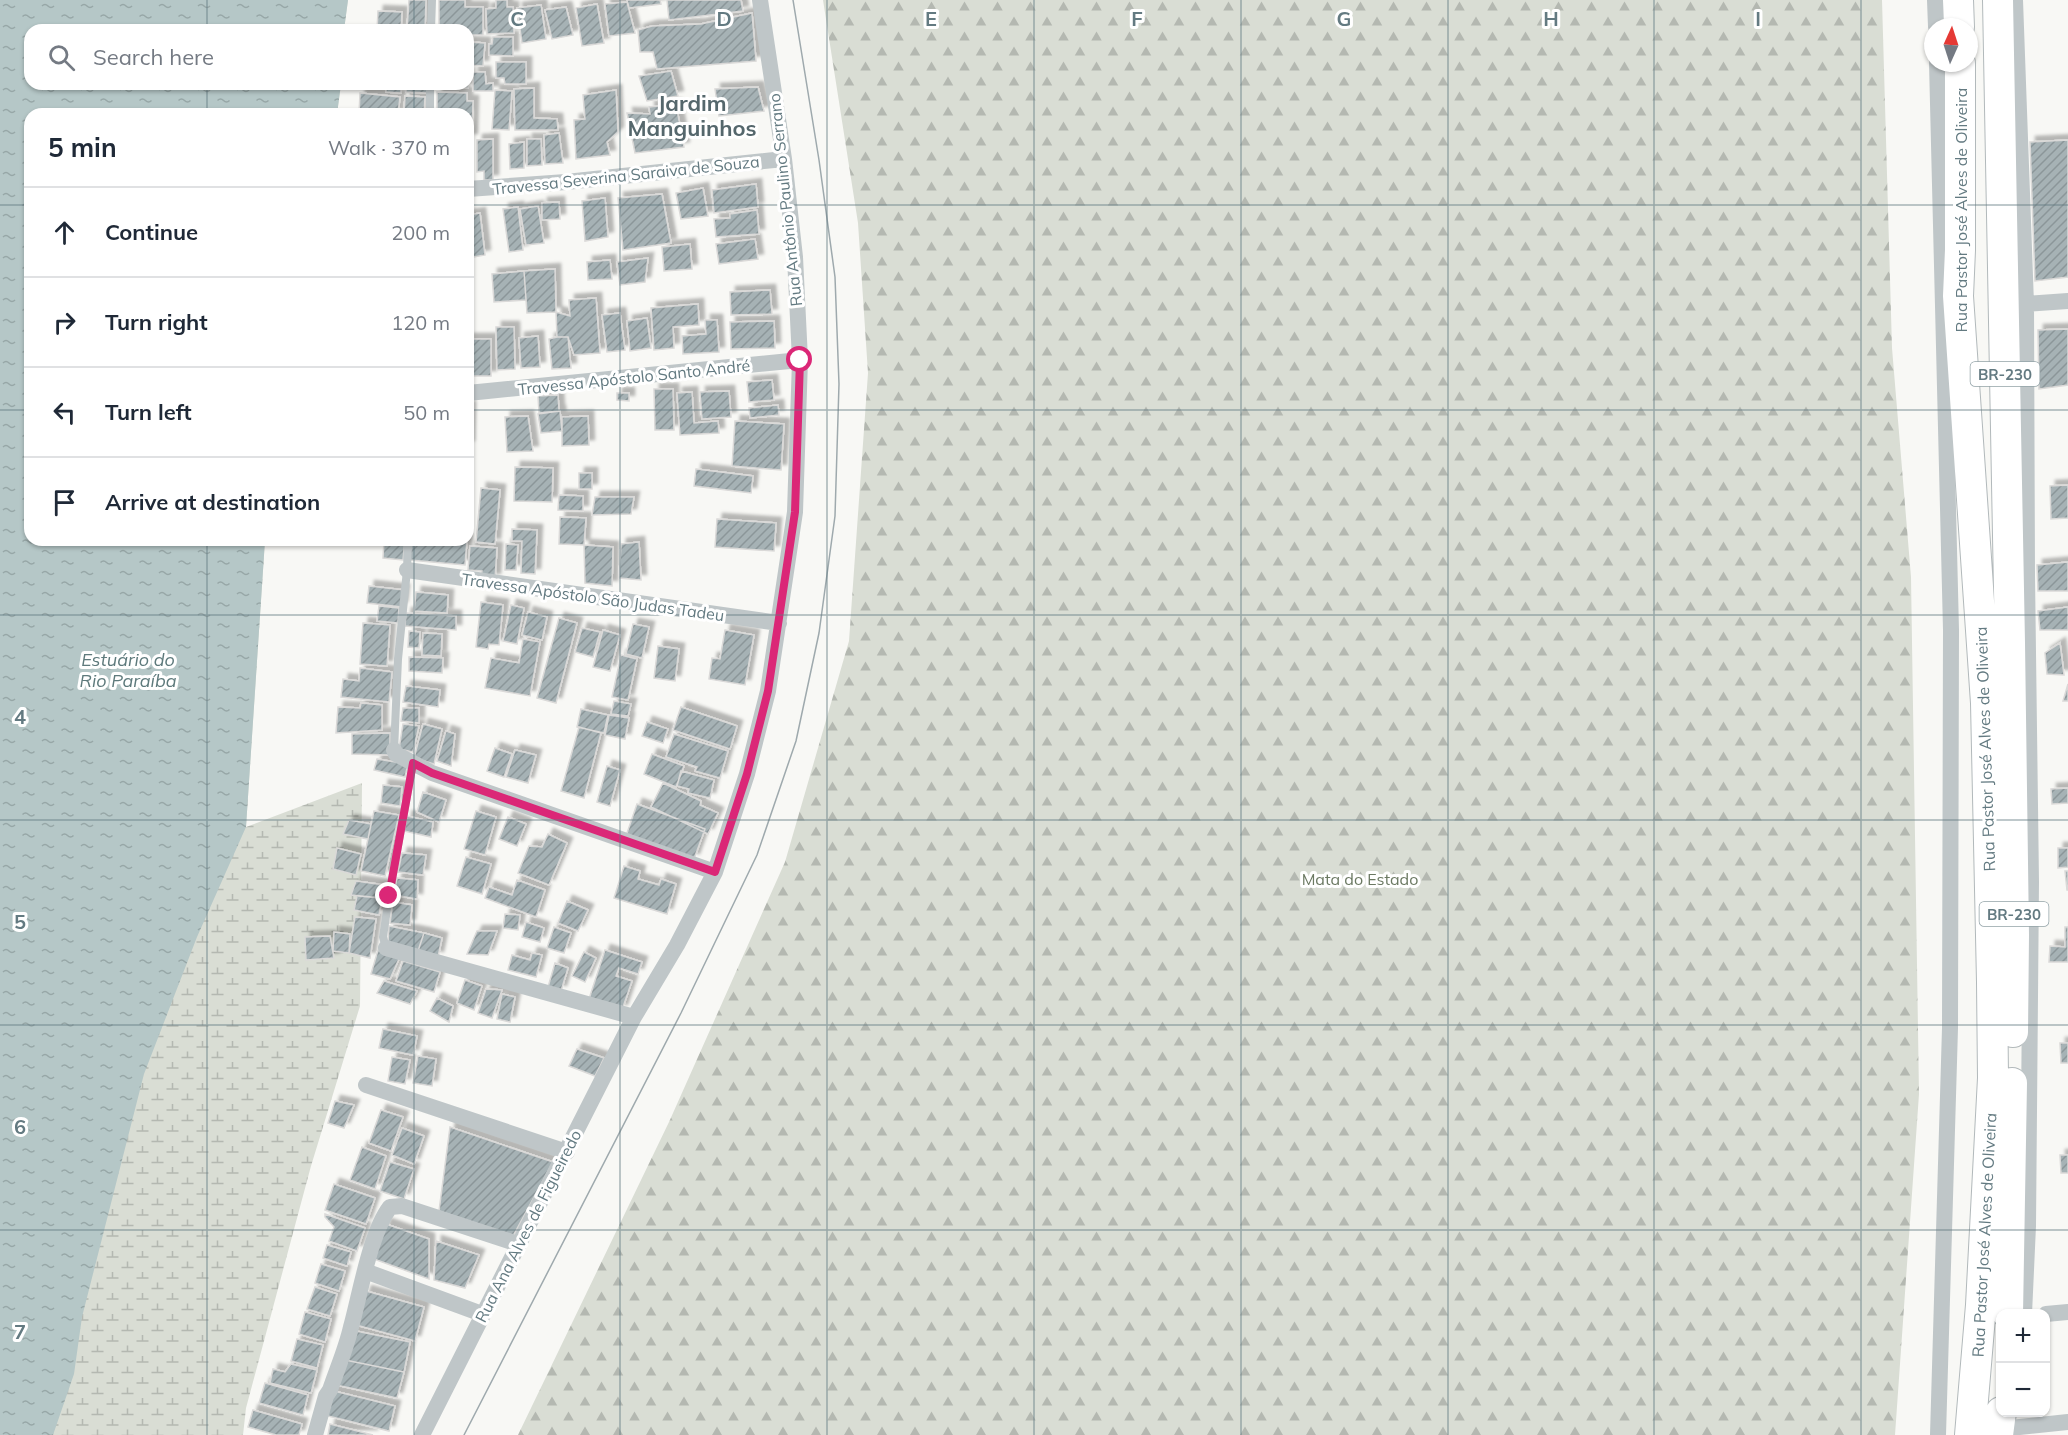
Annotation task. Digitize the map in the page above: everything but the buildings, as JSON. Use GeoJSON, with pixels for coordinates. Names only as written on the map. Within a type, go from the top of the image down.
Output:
{"type":"FeatureCollection","features":[{"type":"Feature","properties":{"kind":"highway"},"geometry":{"type":"LineString","coordinates":[[1958,0],[1959,18]]}},
{"type":"Feature","properties":{"kind":"highway","name":"Rua Pastor José Alves de Oliveira"},"geometry":{"type":"LineString","coordinates":[[1998,0],[2014,935],[2007,1309]]}},
{"type":"Feature","properties":{"kind":"highway","name":"Rua Pastor José Alves de Oliveira"},"geometry":{"type":"LineString","coordinates":[[1960,72],[1958,296],[1986,704],[1993,1035],[1993,1078],[1981,1305],[1970,1435]]}},
{"type":"Feature","properties":{"kind":"street","name":"Rua Antônio Paulino Serrano"},"geometry":{"type":"LineString","coordinates":[[634,1017],[677,945],[715,872],[747,774],[766,701],[795,512],[800,360],[795,257],[784,159],[760,0]]}},
{"type":"Feature","properties":{"kind":"street"},"geometry":{"type":"LineString","coordinates":[[1935,0],[1936,18]]}},
{"type":"Feature","properties":{"kind":"street"},"geometry":{"type":"LineString","coordinates":[[2015,0],[2026,304],[2031,882],[2028,1226],[2024,1309]]}},
{"type":"Feature","properties":{"kind":"street"},"geometry":{"type":"LineString","coordinates":[[1937,72],[1951,630],[1950,1028],[1938,1435]]}},
{"type":"Feature","properties":{"kind":"street","name":"Travessa Severina Saraiva de Souza"},"geometry":{"type":"LineString","coordinates":[[474,189],[566,182],[784,159]]}},
{"type":"Feature","properties":{"kind":"street"},"geometry":{"type":"LineString","coordinates":[[2026,304],[2068,301]]}},
{"type":"Feature","properties":{"kind":"street","name":"Travessa Apóstolo Santo André"},"geometry":{"type":"LineString","coordinates":[[474,392],[800,360]]}},
{"type":"Feature","properties":{"kind":"street","name":"Travessa Apóstolo São Judas Tadeu"},"geometry":{"type":"LineString","coordinates":[[407,570],[779,623]]}},
{"type":"Feature","properties":{"kind":"street"},"geometry":{"type":"LineString","coordinates":[[394,750],[396,754],[432,773],[715,872]]}},
{"type":"Feature","properties":{"kind":"street"},"geometry":{"type":"LineString","coordinates":[[386,948],[634,1017]]}},
{"type":"Feature","properties":{"kind":"street","name":"Rua Ana Alves de Figueiredo"},"geometry":{"type":"LineString","coordinates":[[422,1435],[634,1017]]}},
{"type":"Feature","properties":{"kind":"street"},"geometry":{"type":"LineString","coordinates":[[366,1085],[567,1152]]}},
{"type":"Feature","properties":{"kind":"street"},"geometry":{"type":"LineString","coordinates":[[315,1435],[326,1396],[351,1330],[365,1271],[381,1222],[390,1207],[402,1206],[518,1244]]}},
{"type":"Feature","properties":{"kind":"street"},"geometry":{"type":"LineString","coordinates":[[365,1271],[482,1314]]}},
{"type":"Feature","properties":{"kind":"street"},"geometry":{"type":"LineString","coordinates":[[2050,1314],[2068,1312]]}},
{"type":"Feature","properties":{"kind":"street"},"geometry":{"type":"LineString","coordinates":[[2006,1425],[2068,1422]]}},
{"type":"Feature","properties":{"kind":"lane"},"geometry":{"type":"LineString","coordinates":[[431,24],[432,0]]}},
{"type":"Feature","properties":{"kind":"lane"},"geometry":{"type":"LineString","coordinates":[[430,90],[430,108]]}},
{"type":"Feature","properties":{"kind":"lane"},"geometry":{"type":"LineString","coordinates":[[394,750],[398,659],[408,546]]}},
{"type":"Feature","properties":{"kind":"lane"},"geometry":{"type":"LineString","coordinates":[[386,948],[383,937],[413,763]]}},
{"type":"Feature","properties":{"kind":"green space","name":"Estuário do Rio Paraíba"},"geometry":{"type":"Polygon","coordinates":[[[35,0],[348,0],[345,24],[31,24],[35,0]]]}},
{"type":"Feature","properties":{"kind":"green space","name":"Mata do Estado"},"geometry":{"type":"Polygon","coordinates":[[[823,0],[1882,0],[1892,348],[1911,577],[1919,1094],[1895,1435],[518,1435],[669,1122],[785,862],[849,641],[868,373],[858,223],[823,0]]]}},
{"type":"Feature","properties":{"kind":"green space","name":"Estuário do Rio Paraíba"},"geometry":{"type":"Polygon","coordinates":[[[24,59],[24,90],[340,90],[338,108],[24,108],[24,546],[265,546],[246,827],[362,783],[360,1006],[311,1166],[246,1408],[243,1435],[0,1435],[0,189],[24,59]]]}},
{"type":"Feature","properties":{"kind":"water","name":"Estuário do Rio Paraíba"},"geometry":{"type":"Polygon","coordinates":[[[0,0],[348,0],[345,24],[24,24],[24,90],[340,90],[338,108],[24,108],[24,546],[265,546],[246,827],[197,937],[144,1074],[82,1317],[74,1374],[53,1435],[0,1435],[0,0]]]}},
{"type":"Feature","properties":{"kind":"tram line"},"geometry":{"type":"LineString","coordinates":[[464,1435],[681,1013],[757,855],[796,741],[819,633],[835,516],[839,384],[835,277],[793,0]]}},
{"type":"Feature","properties":{"kind":"district","name":"Jardim Manguinhos"},"geometry":{"type":"Point","coordinates":[692,116]}},
{"type":"Feature","properties":{"kind":"route"},"geometry":{"type":"LineString","coordinates":[[389,896],[413,763],[432,773],[715,872],[747,774],[768,691],[795,512],[800,360]]}}]}
